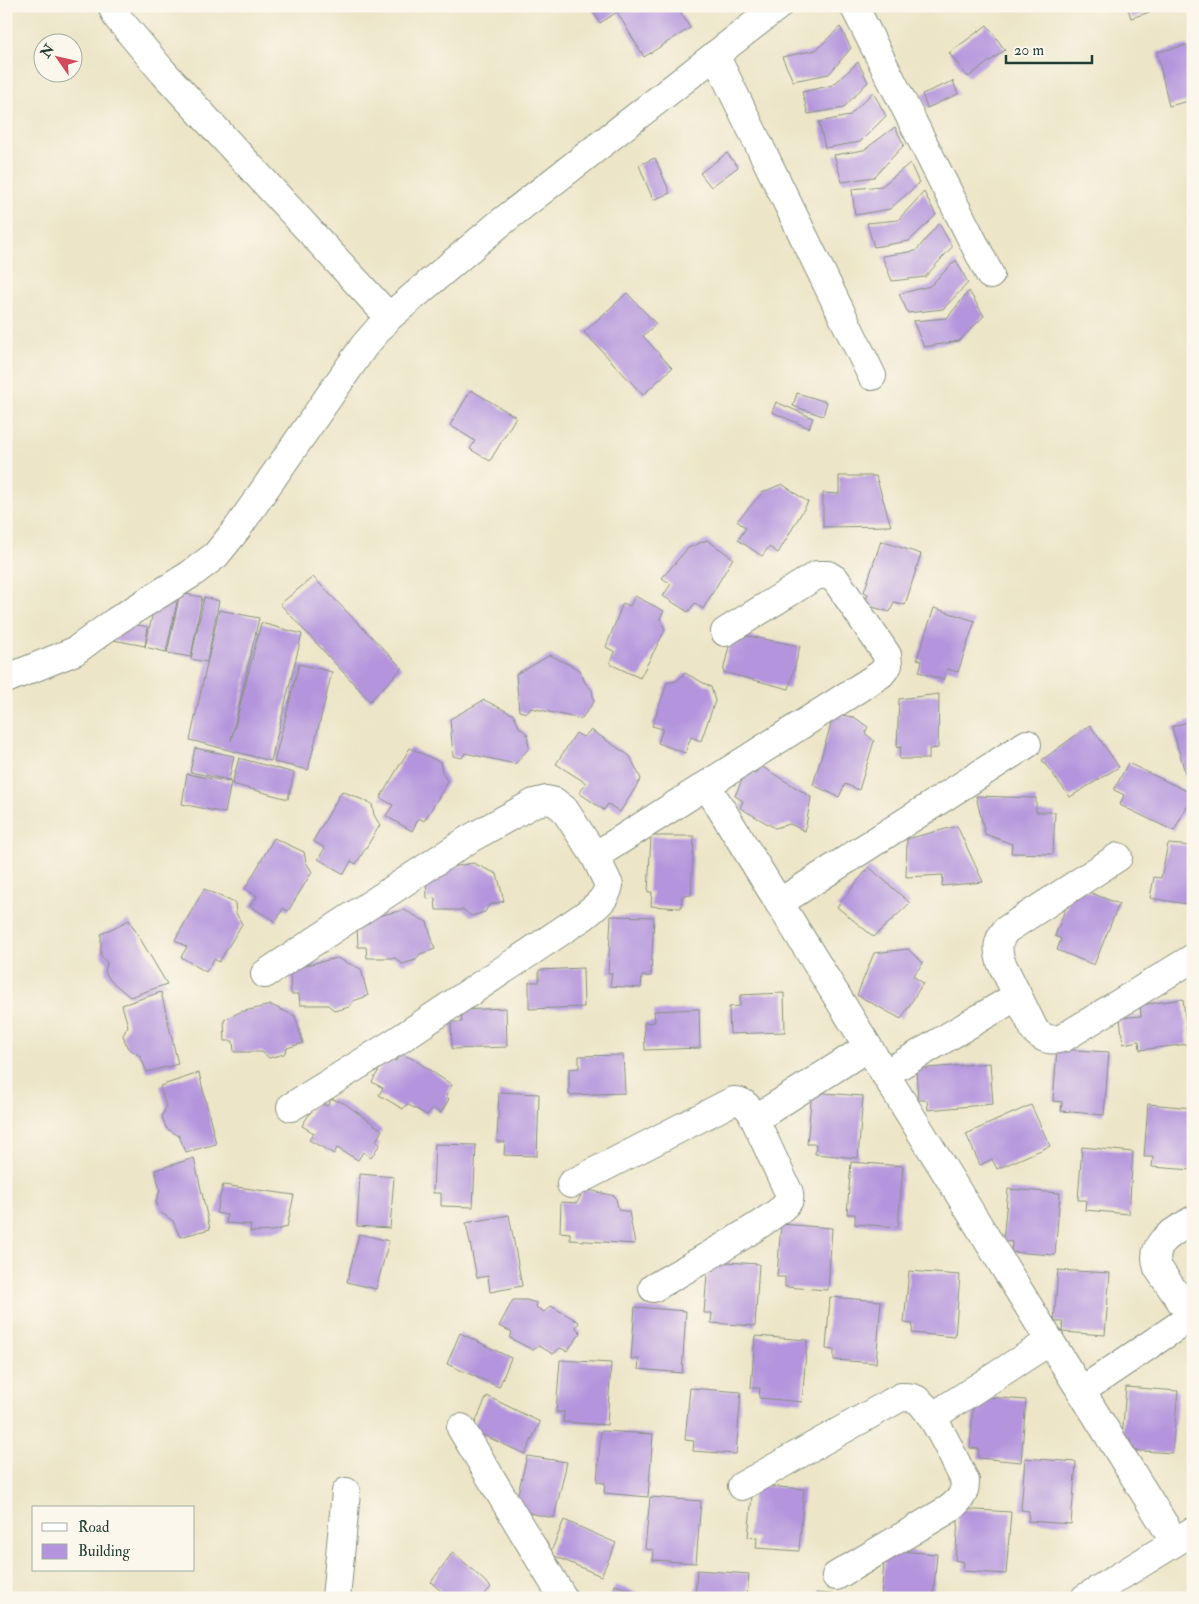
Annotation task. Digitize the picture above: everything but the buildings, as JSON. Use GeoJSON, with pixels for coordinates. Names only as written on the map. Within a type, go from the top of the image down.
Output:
{"type":"FeatureCollection","features":[{"type":"Feature","properties":{"kind":"street"},"geometry":{"type":"LineString","coordinates":[[112,6],[118,17],[163,72],[389,317]]}},
{"type":"Feature","properties":{"kind":"street"},"geometry":{"type":"LineString","coordinates":[[6,678],[76,651],[116,621],[192,574],[216,555],[237,529],[364,346],[389,317],[499,224],[778,6]]}},
{"type":"Feature","properties":{"kind":"street"},"geometry":{"type":"LineString","coordinates":[[854,6],[990,275]]}},
{"type":"Feature","properties":{"kind":"street"},"geometry":{"type":"LineString","coordinates":[[715,55],[872,376]]}},
{"type":"Feature","properties":{"kind":"street"},"geometry":{"type":"LineString","coordinates":[[595,856],[881,674],[888,665],[887,655],[836,580],[828,575],[817,575],[725,632]]}},
{"type":"Feature","properties":{"kind":"street"},"geometry":{"type":"LineString","coordinates":[[779,903],[1027,744]]}},
{"type":"Feature","properties":{"kind":"street"},"geometry":{"type":"LineString","coordinates":[[707,786],[1081,1391],[1184,1536],[1085,1598]]}},
{"type":"Feature","properties":{"kind":"street"},"geometry":{"type":"LineString","coordinates":[[265,974],[471,838],[534,802],[546,800],[555,802],[564,808],[595,856],[610,884],[607,895],[598,905],[396,1041],[292,1107]]}},
{"type":"Feature","properties":{"kind":"street"},"geometry":{"type":"LineString","coordinates":[[1118,857],[1006,930],[999,939],[997,950],[1001,962],[1036,1031],[1043,1038],[1052,1041],[1063,1038],[1193,958]]}},
{"type":"Feature","properties":{"kind":"street"},"geometry":{"type":"LineString","coordinates":[[885,1074],[1017,996]]}},
{"type":"Feature","properties":{"kind":"street"},"geometry":{"type":"LineString","coordinates":[[755,1119],[868,1047]]}},
{"type":"Feature","properties":{"kind":"street"},"geometry":{"type":"LineString","coordinates":[[571,1184],[732,1101],[746,1104],[755,1119],[789,1193],[789,1200],[780,1210],[753,1228],[653,1288]]}},
{"type":"Feature","properties":{"kind":"street"},"geometry":{"type":"LineString","coordinates":[[1081,1391],[1192,1318],[1158,1268],[1155,1259],[1158,1247],[1166,1237],[1193,1220]]}},
{"type":"Feature","properties":{"kind":"street"},"geometry":{"type":"LineString","coordinates":[[932,1417],[1050,1341]]}},
{"type":"Feature","properties":{"kind":"street"},"geometry":{"type":"LineString","coordinates":[[742,1486],[902,1396],[920,1401],[932,1417],[965,1482],[965,1491],[958,1502],[949,1509],[836,1576]]}},
{"type":"Feature","properties":{"kind":"street"},"geometry":{"type":"LineString","coordinates":[[461,1428],[563,1598]]}},
{"type":"Feature","properties":{"kind":"street"},"geometry":{"type":"LineString","coordinates":[[336,1598],[346,1492]]}}]}
